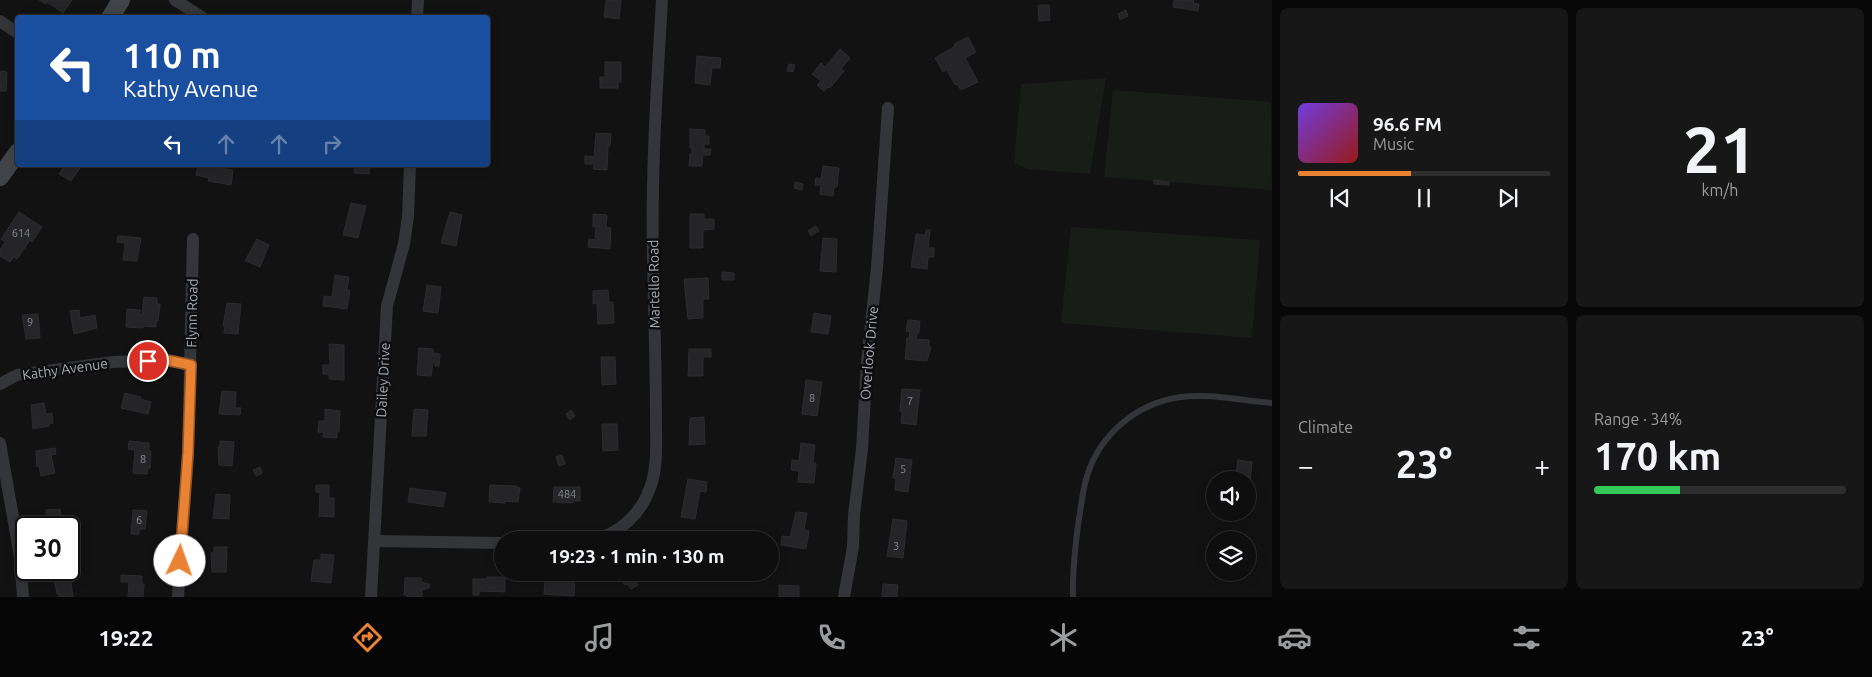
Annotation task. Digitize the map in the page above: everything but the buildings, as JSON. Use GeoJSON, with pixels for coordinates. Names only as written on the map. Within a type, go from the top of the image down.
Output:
{"type":"FeatureCollection","features":[{"type":"Feature","properties":{"kind":"main road"},"geometry":{"type":"LineString","coordinates":[[112,15],[121,0]]}},
{"type":"Feature","properties":{"kind":"main road"},"geometry":{"type":"LineString","coordinates":[[0,177],[15,156]]}},
{"type":"Feature","properties":{"kind":"street"},"geometry":{"type":"LineString","coordinates":[[175,0],[198,15]]}},
{"type":"Feature","properties":{"kind":"street"},"geometry":{"type":"LineString","coordinates":[[417,15],[418,0]]}},
{"type":"Feature","properties":{"kind":"street","name":"Martello Road"},"geometry":{"type":"LineString","coordinates":[[615,531],[637,513],[650,488],[656,464],[653,255],[662,0]]}},
{"type":"Feature","properties":{"kind":"street"},"geometry":{"type":"LineString","coordinates":[[0,21],[15,31]]}},
{"type":"Feature","properties":{"kind":"street","name":"Overlook Drive"},"geometry":{"type":"LineString","coordinates":[[844,597],[853,547],[854,515],[862,449],[867,360],[877,268],[888,108]]}},
{"type":"Feature","properties":{"kind":"street","name":"Dailey Drive"},"geometry":{"type":"LineString","coordinates":[[371,597],[387,306],[404,244],[408,216],[410,167]]}},
{"type":"Feature","properties":{"kind":"street","name":"Flynn Road"},"geometry":{"type":"LineString","coordinates":[[178,597],[188,453],[193,239]]}},
{"type":"Feature","properties":{"kind":"street","name":"Kathy Avenue"},"geometry":{"type":"LineString","coordinates":[[0,384],[17,375],[113,362],[166,360],[191,365]]}},
{"type":"Feature","properties":{"kind":"street"},"geometry":{"type":"LineString","coordinates":[[0,443],[20,557],[23,597]]}},
{"type":"Feature","properties":{"kind":"street"},"geometry":{"type":"LineString","coordinates":[[375,541],[494,543]]}},
{"type":"Feature","properties":{"kind":"lane"},"geometry":{"type":"LineString","coordinates":[[1073,597],[1074,559],[1086,477],[1098,450],[1114,430],[1137,413],[1179,398],[1203,397],[1272,403]]}},
{"type":"Feature","properties":{"kind":"shaded area"},"geometry":{"type":"Polygon","coordinates":[[[1106,78],[1090,174],[1027,169],[1014,163],[1021,84],[1106,78]]]}},
{"type":"Feature","properties":{"kind":"shaded area"},"geometry":{"type":"Polygon","coordinates":[[[1113,90],[1271,102],[1272,190],[1104,177],[1113,90]]]}},
{"type":"Feature","properties":{"kind":"shaded area"},"geometry":{"type":"Polygon","coordinates":[[[1071,227],[1260,240],[1252,338],[1061,323],[1071,227]]]}},
{"type":"Feature","properties":{"kind":"route"},"geometry":{"type":"LineString","coordinates":[[148,361],[166,360],[191,365],[188,453],[180,561]]}}]}
